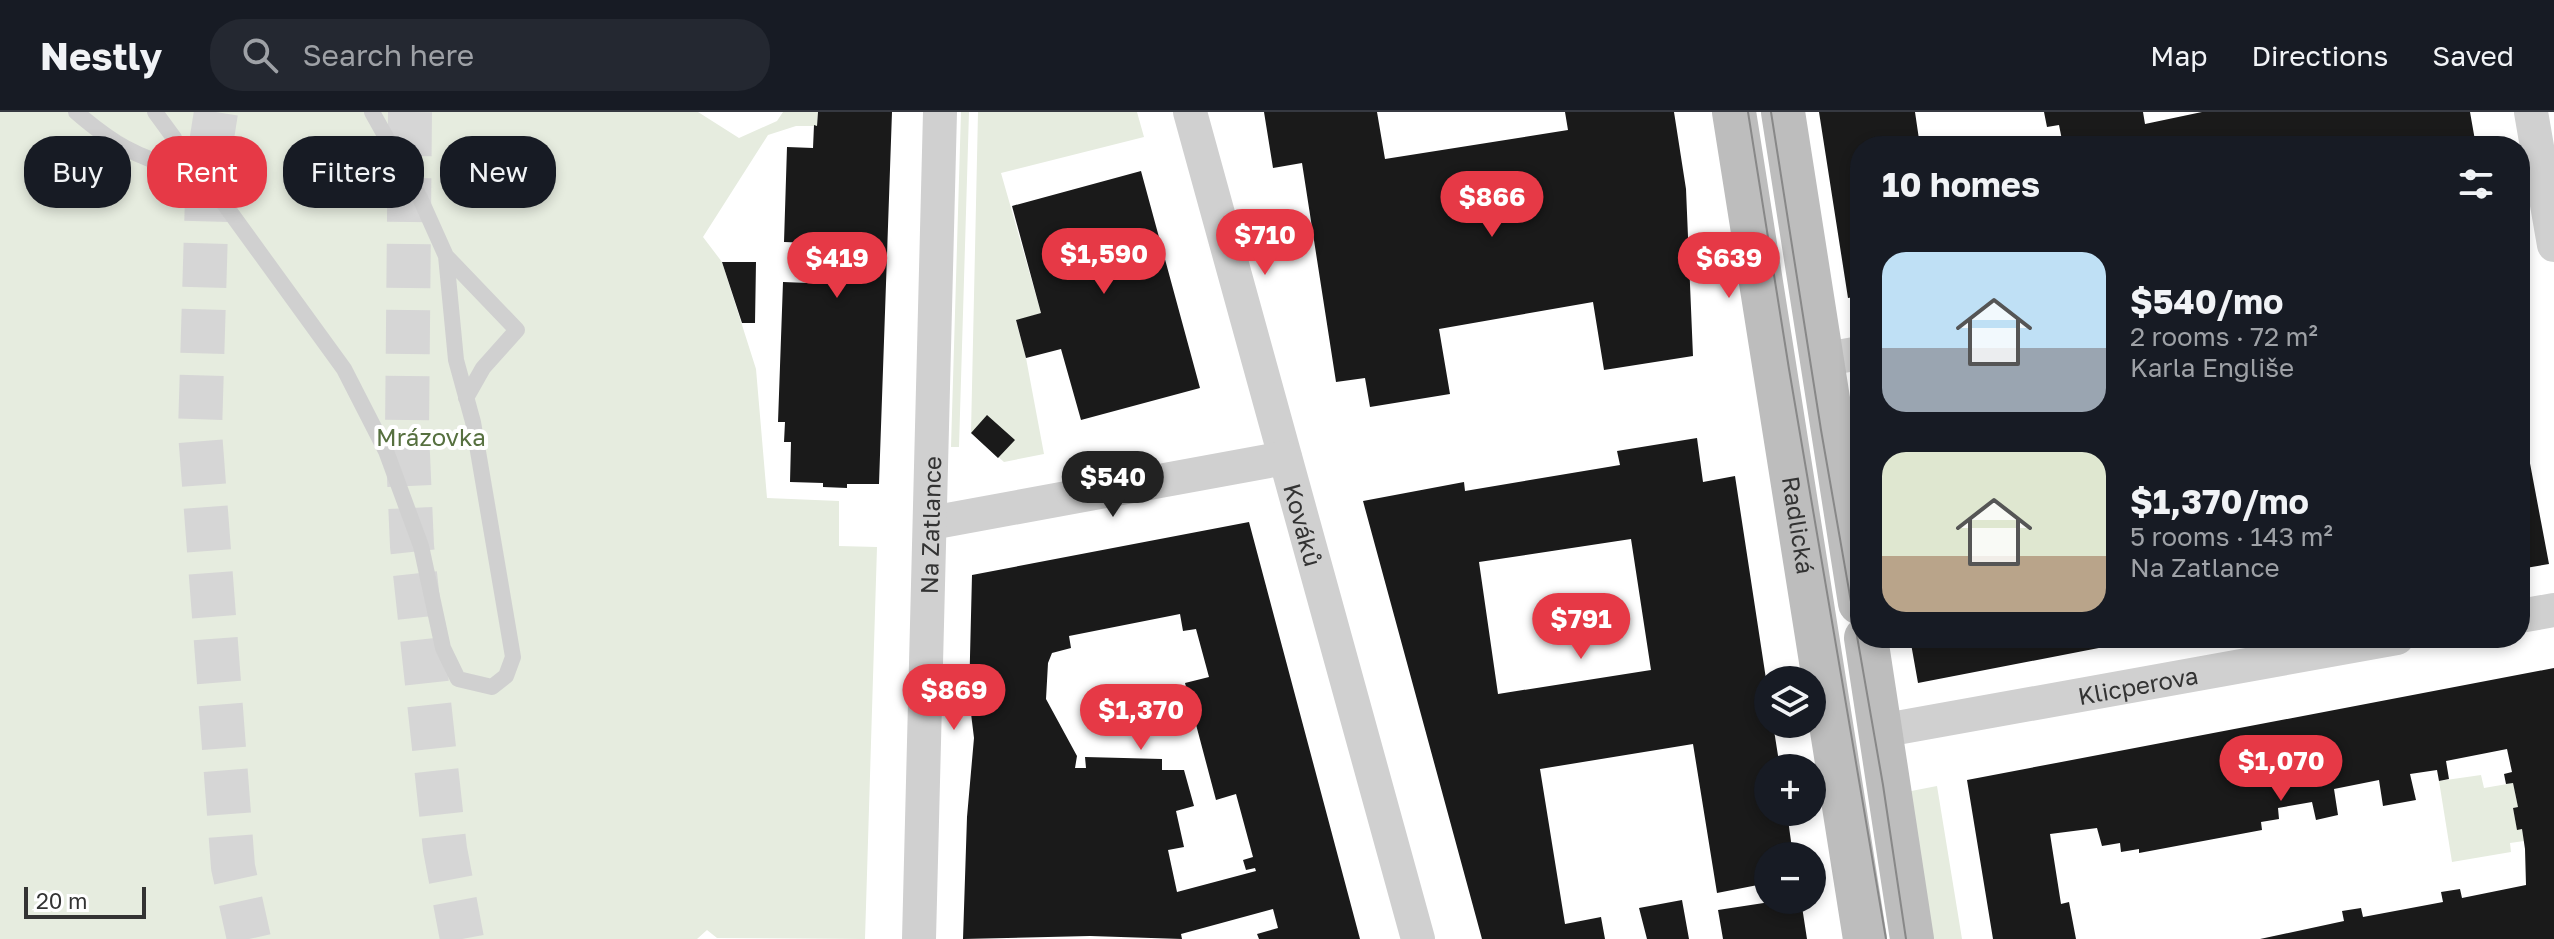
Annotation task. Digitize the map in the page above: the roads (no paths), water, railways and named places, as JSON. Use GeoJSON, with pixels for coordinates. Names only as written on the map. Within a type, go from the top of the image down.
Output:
{"type":"FeatureCollection","features":[{"type":"Feature","properties":{"kind":"main road","name":"Radlická"},"geometry":{"type":"LineString","coordinates":[[1734,112],[1865,939]]}},
{"type":"Feature","properties":{"kind":"main road","name":"Radlická"},"geometry":{"type":"LineString","coordinates":[[1783,112],[1850,539]]}},
{"type":"Feature","properties":{"kind":"main road"},"geometry":{"type":"LineString","coordinates":[[1868,648],[1912,939]]}},
{"type":"Feature","properties":{"kind":"street","name":"Na Zatlance"},"geometry":{"type":"LineString","coordinates":[[919,939],[940,112]]}},
{"type":"Feature","properties":{"kind":"street","name":"Kováků"},"geometry":{"type":"LineString","coordinates":[[1190,112],[1418,939]]}},
{"type":"Feature","properties":{"kind":"street"},"geometry":{"type":"LineString","coordinates":[[2531,112],[2544,227]]}},
{"type":"Feature","properties":{"kind":"street"},"geometry":{"type":"LineString","coordinates":[[931,523],[1285,458]]}},
{"type":"Feature","properties":{"kind":"street"},"geometry":{"type":"LineString","coordinates":[[2530,614],[2554,610]]}},
{"type":"Feature","properties":{"kind":"street","name":"Klicperova"},"geometry":{"type":"LineString","coordinates":[[1880,731],[2341,648]]}},
{"type":"Feature","properties":{"kind":"lane"},"geometry":{"type":"LineString","coordinates":[[76,112],[122,148],[147,159]]}},
{"type":"Feature","properties":{"kind":"lane"},"geometry":{"type":"LineString","coordinates":[[155,112],[173,136]]}},
{"type":"Feature","properties":{"kind":"lane"},"geometry":{"type":"LineString","coordinates":[[227,208],[344,369],[386,451],[421,546],[443,648],[458,679],[492,687],[506,676],[513,657],[481,468],[456,360],[446,256],[420,198],[372,112]]}},
{"type":"Feature","properties":{"kind":"lane"},"geometry":{"type":"LineString","coordinates":[[446,256],[517,330],[483,368],[466,398]]}},
{"type":"Feature","properties":{"kind":"tunnel"},"geometry":{"type":"LineString","coordinates":[[216,112],[208,163],[200,432],[233,867],[249,939]]}},
{"type":"Feature","properties":{"kind":"tunnel"},"geometry":{"type":"LineString","coordinates":[[410,112],[407,432],[412,546],[445,849],[462,939]]}},
{"type":"Feature","properties":{"kind":"tram line"},"geometry":{"type":"LineString","coordinates":[[1748,112],[1886,939]]}},
{"type":"Feature","properties":{"kind":"tram line"},"geometry":{"type":"LineString","coordinates":[[1771,112],[1850,596]]}},
{"type":"Feature","properties":{"kind":"tram line"},"geometry":{"type":"LineString","coordinates":[[1859,648],[1906,939]]}},
{"type":"Feature","properties":{"kind":"park label","name":"Mrázovka"},"geometry":{"type":"Point","coordinates":[431,436]}}]}
